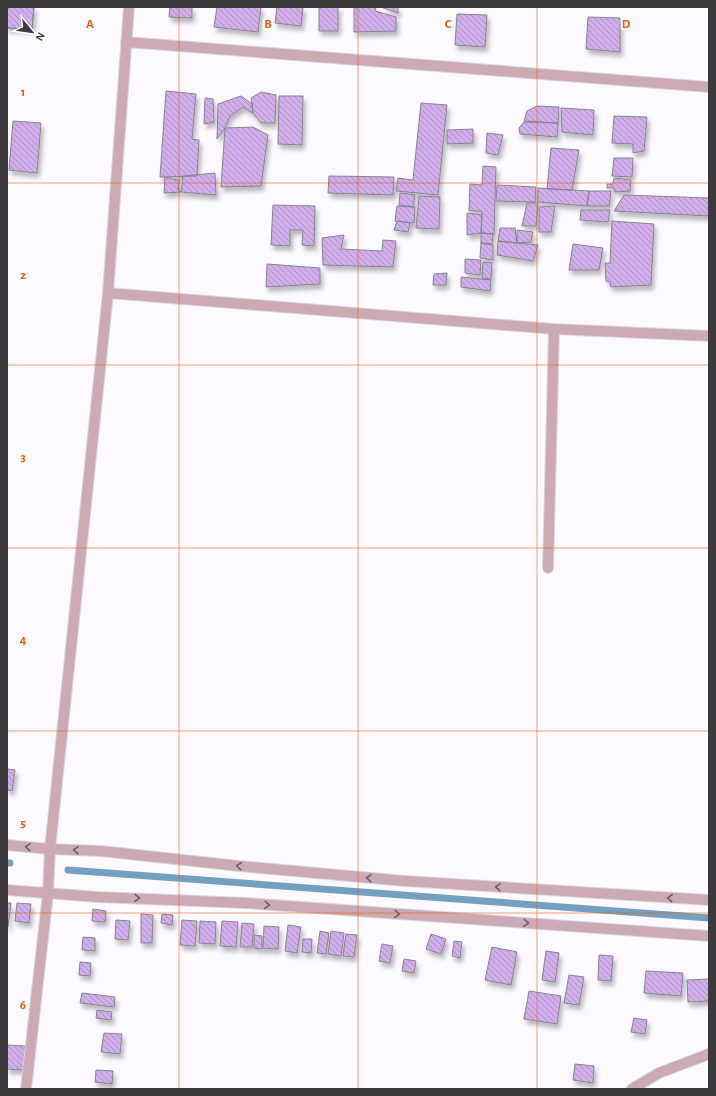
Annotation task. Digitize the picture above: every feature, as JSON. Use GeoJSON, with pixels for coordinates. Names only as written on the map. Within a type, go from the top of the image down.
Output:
{"type":"FeatureCollection","features":[{"type":"Feature","properties":{"kind":"street"},"geometry":{"type":"LineString","coordinates":[[26,1089],[48,893],[50,849],[108,293],[129,7]]}},
{"type":"Feature","properties":{"kind":"street"},"geometry":{"type":"LineString","coordinates":[[126,42],[709,87]]}},
{"type":"Feature","properties":{"kind":"street"},"geometry":{"type":"LineString","coordinates":[[108,293],[554,329],[709,336]]}},
{"type":"Feature","properties":{"kind":"street"},"geometry":{"type":"LineString","coordinates":[[548,568],[554,329]]}},
{"type":"Feature","properties":{"kind":"street"},"geometry":{"type":"LineString","coordinates":[[7,845],[50,849],[101,851],[239,866],[405,881],[709,900]]}},
{"type":"Feature","properties":{"kind":"street"},"geometry":{"type":"LineString","coordinates":[[7,890],[98,897],[260,904],[709,936]]}},
{"type":"Feature","properties":{"kind":"street"},"geometry":{"type":"LineString","coordinates":[[632,1089],[659,1073],[709,1054]]}},
{"type":"Feature","properties":{"kind":"building"},"geometry":{"type":"Polygon","coordinates":[[[7,7],[34,7],[32,29],[7,28],[7,7]]]}},
{"type":"Feature","properties":{"kind":"building"},"geometry":{"type":"Polygon","coordinates":[[[7,7],[34,7],[32,29],[7,28],[7,7]]]}},
{"type":"Feature","properties":{"kind":"building"},"geometry":{"type":"Polygon","coordinates":[[[170,7],[192,7],[192,18],[169,17],[170,7]]]}},
{"type":"Feature","properties":{"kind":"building"},"geometry":{"type":"Polygon","coordinates":[[[217,7],[261,7],[258,32],[214,27],[217,7]]]}},
{"type":"Feature","properties":{"kind":"building"},"geometry":{"type":"Polygon","coordinates":[[[277,7],[303,7],[301,26],[275,23],[277,7]]]}},
{"type":"Feature","properties":{"kind":"building"},"geometry":{"type":"Polygon","coordinates":[[[319,7],[338,7],[338,31],[319,31],[319,7]]]}},
{"type":"Feature","properties":{"kind":"building"},"geometry":{"type":"Polygon","coordinates":[[[354,7],[376,7],[375,11],[396,17],[396,31],[354,32],[354,7]]]}},
{"type":"Feature","properties":{"kind":"building"},"geometry":{"type":"Polygon","coordinates":[[[398,7],[398,13],[383,8],[398,7]]]}},
{"type":"Feature","properties":{"kind":"building"},"geometry":{"type":"Polygon","coordinates":[[[457,14],[487,15],[485,47],[455,45],[457,14]]]}},
{"type":"Feature","properties":{"kind":"building"},"geometry":{"type":"Polygon","coordinates":[[[588,17],[620,18],[620,52],[586,49],[588,17]]]}},
{"type":"Feature","properties":{"kind":"building"},"geometry":{"type":"Polygon","coordinates":[[[166,91],[196,94],[192,139],[199,140],[197,176],[160,177],[166,91]]]}},
{"type":"Feature","properties":{"kind":"building"},"geometry":{"type":"Polygon","coordinates":[[[261,92],[276,95],[275,123],[261,123],[253,113],[251,98],[261,92]]]}},
{"type":"Feature","properties":{"kind":"building"},"geometry":{"type":"Polygon","coordinates":[[[241,96],[252,104],[253,113],[243,107],[230,116],[225,128],[217,139],[218,104],[241,96]]]}},
{"type":"Feature","properties":{"kind":"building"},"geometry":{"type":"Polygon","coordinates":[[[279,96],[303,96],[302,145],[278,144],[279,96]]]}},
{"type":"Feature","properties":{"kind":"building"},"geometry":{"type":"Polygon","coordinates":[[[205,98],[213,99],[214,122],[204,124],[205,98]]]}},
{"type":"Feature","properties":{"kind":"building"},"geometry":{"type":"Polygon","coordinates":[[[421,103],[447,105],[438,195],[396,191],[398,178],[413,180],[421,103]]]}},
{"type":"Feature","properties":{"kind":"building"},"geometry":{"type":"Polygon","coordinates":[[[537,106],[559,107],[558,123],[524,121],[527,111],[537,106]]]}},
{"type":"Feature","properties":{"kind":"building"},"geometry":{"type":"Polygon","coordinates":[[[561,108],[594,110],[593,135],[562,132],[561,108]]]}},
{"type":"Feature","properties":{"kind":"building"},"geometry":{"type":"Polygon","coordinates":[[[614,116],[647,117],[644,151],[633,153],[633,144],[612,143],[614,116]]]}},
{"type":"Feature","properties":{"kind":"building"},"geometry":{"type":"Polygon","coordinates":[[[13,121],[41,123],[37,173],[9,170],[13,121]]]}},
{"type":"Feature","properties":{"kind":"building"},"geometry":{"type":"Polygon","coordinates":[[[524,122],[558,123],[557,137],[520,134],[519,128],[524,122]]]}},
{"type":"Feature","properties":{"kind":"building"},"geometry":{"type":"Polygon","coordinates":[[[253,127],[268,135],[261,186],[221,187],[225,128],[253,127]]]}},
{"type":"Feature","properties":{"kind":"building"},"geometry":{"type":"Polygon","coordinates":[[[473,129],[473,143],[447,144],[447,130],[473,129]]]}},
{"type":"Feature","properties":{"kind":"building"},"geometry":{"type":"Polygon","coordinates":[[[487,133],[503,135],[498,155],[486,153],[487,133]]]}},
{"type":"Feature","properties":{"kind":"building"},"geometry":{"type":"Polygon","coordinates":[[[551,148],[579,150],[572,190],[547,189],[551,148]]]}},
{"type":"Feature","properties":{"kind":"building"},"geometry":{"type":"Polygon","coordinates":[[[614,158],[633,158],[632,177],[612,176],[614,158]]]}},
{"type":"Feature","properties":{"kind":"building"},"geometry":{"type":"Polygon","coordinates":[[[483,166],[496,167],[494,234],[481,233],[482,211],[469,211],[470,184],[482,185],[483,166]]]}},
{"type":"Feature","properties":{"kind":"building"},"geometry":{"type":"Polygon","coordinates":[[[215,173],[216,195],[181,192],[183,176],[215,173]]]}},
{"type":"Feature","properties":{"kind":"building"},"geometry":{"type":"Polygon","coordinates":[[[329,176],[394,177],[393,195],[328,193],[329,176]]]}},
{"type":"Feature","properties":{"kind":"building"},"geometry":{"type":"Polygon","coordinates":[[[165,177],[180,181],[178,188],[181,192],[164,193],[165,177]]]}},
{"type":"Feature","properties":{"kind":"building"},"geometry":{"type":"Polygon","coordinates":[[[614,178],[631,180],[630,191],[615,192],[614,188],[607,188],[607,184],[613,184],[614,178]]]}},
{"type":"Feature","properties":{"kind":"building"},"geometry":{"type":"Polygon","coordinates":[[[497,185],[536,187],[535,202],[496,201],[497,185]]]}},
{"type":"Feature","properties":{"kind":"building"},"geometry":{"type":"Polygon","coordinates":[[[538,188],[589,191],[587,206],[538,202],[538,188]]]}},
{"type":"Feature","properties":{"kind":"building"},"geometry":{"type":"Polygon","coordinates":[[[589,191],[611,191],[609,206],[587,206],[589,191]]]}},
{"type":"Feature","properties":{"kind":"building"},"geometry":{"type":"Polygon","coordinates":[[[400,193],[415,195],[413,207],[399,205],[400,193]]]}},
{"type":"Feature","properties":{"kind":"building"},"geometry":{"type":"Polygon","coordinates":[[[624,195],[709,198],[709,216],[614,211],[624,195]]]}},
{"type":"Feature","properties":{"kind":"building"},"geometry":{"type":"Polygon","coordinates":[[[419,196],[440,197],[439,229],[416,228],[419,196]]]}},
{"type":"Feature","properties":{"kind":"building"},"geometry":{"type":"Polygon","coordinates":[[[527,203],[538,203],[536,226],[522,226],[527,203]]]}},
{"type":"Feature","properties":{"kind":"building"},"geometry":{"type":"Polygon","coordinates":[[[273,205],[315,206],[314,246],[302,245],[303,230],[290,230],[290,246],[271,245],[273,205]]]}},
{"type":"Feature","properties":{"kind":"building"},"geometry":{"type":"Polygon","coordinates":[[[397,206],[415,207],[414,223],[395,221],[397,206]]]}},
{"type":"Feature","properties":{"kind":"building"},"geometry":{"type":"Polygon","coordinates":[[[555,206],[551,232],[539,232],[539,207],[555,206]]]}},
{"type":"Feature","properties":{"kind":"building"},"geometry":{"type":"Polygon","coordinates":[[[581,210],[610,210],[608,222],[580,220],[581,210]]]}},
{"type":"Feature","properties":{"kind":"building"},"geometry":{"type":"Polygon","coordinates":[[[467,213],[482,215],[481,233],[467,235],[467,213]]]}},
{"type":"Feature","properties":{"kind":"building"},"geometry":{"type":"Polygon","coordinates":[[[397,221],[410,223],[408,232],[394,230],[397,221]]]}},
{"type":"Feature","properties":{"kind":"building"},"geometry":{"type":"Polygon","coordinates":[[[612,221],[654,224],[651,285],[611,287],[610,282],[606,281],[605,263],[610,263],[612,221]]]}},
{"type":"Feature","properties":{"kind":"building"},"geometry":{"type":"Polygon","coordinates":[[[500,228],[515,228],[517,243],[498,241],[500,228]]]}},
{"type":"Feature","properties":{"kind":"building"},"geometry":{"type":"Polygon","coordinates":[[[517,230],[533,232],[531,242],[517,243],[517,230]]]}},
{"type":"Feature","properties":{"kind":"building"},"geometry":{"type":"Polygon","coordinates":[[[481,233],[493,234],[492,244],[481,243],[481,233]]]}},
{"type":"Feature","properties":{"kind":"building"},"geometry":{"type":"Polygon","coordinates":[[[344,235],[341,249],[382,251],[383,240],[396,241],[393,267],[323,265],[322,238],[344,235]]]}},
{"type":"Feature","properties":{"kind":"building"},"geometry":{"type":"Polygon","coordinates":[[[498,241],[538,245],[533,261],[497,255],[498,241]]]}},
{"type":"Feature","properties":{"kind":"building"},"geometry":{"type":"Polygon","coordinates":[[[481,243],[493,245],[493,260],[480,258],[481,243]]]}},
{"type":"Feature","properties":{"kind":"building"},"geometry":{"type":"Polygon","coordinates":[[[573,244],[603,248],[599,270],[569,270],[573,244]]]}},
{"type":"Feature","properties":{"kind":"building"},"geometry":{"type":"Polygon","coordinates":[[[465,259],[481,260],[480,275],[465,273],[465,259]]]}},
{"type":"Feature","properties":{"kind":"building"},"geometry":{"type":"Polygon","coordinates":[[[483,262],[492,263],[491,279],[482,278],[483,262]]]}},
{"type":"Feature","properties":{"kind":"building"},"geometry":{"type":"Polygon","coordinates":[[[267,264],[320,268],[320,284],[266,287],[267,264]]]}},
{"type":"Feature","properties":{"kind":"building"},"geometry":{"type":"Polygon","coordinates":[[[447,273],[446,285],[433,285],[434,274],[447,273]]]}},
{"type":"Feature","properties":{"kind":"building"},"geometry":{"type":"Polygon","coordinates":[[[461,277],[491,280],[490,291],[461,287],[461,277]]]}},
{"type":"Feature","properties":{"kind":"building"},"geometry":{"type":"Polygon","coordinates":[[[7,769],[15,770],[12,791],[7,790],[7,769]]]}},
{"type":"Feature","properties":{"kind":"building"},"geometry":{"type":"Polygon","coordinates":[[[7,903],[11,903],[8,927],[7,927],[7,903]]]}},
{"type":"Feature","properties":{"kind":"building"},"geometry":{"type":"Polygon","coordinates":[[[17,903],[31,904],[29,923],[15,921],[17,903]]]}},
{"type":"Feature","properties":{"kind":"building"},"geometry":{"type":"Polygon","coordinates":[[[93,909],[106,911],[105,922],[92,921],[93,909]]]}},
{"type":"Feature","properties":{"kind":"building"},"geometry":{"type":"Polygon","coordinates":[[[141,914],[153,915],[152,943],[141,943],[141,914]]]}},
{"type":"Feature","properties":{"kind":"building"},"geometry":{"type":"Polygon","coordinates":[[[162,914],[173,915],[172,925],[161,923],[162,914]]]}},
{"type":"Feature","properties":{"kind":"building"},"geometry":{"type":"Polygon","coordinates":[[[116,920],[130,921],[128,940],[115,939],[116,920]]]}},
{"type":"Feature","properties":{"kind":"building"},"geometry":{"type":"Polygon","coordinates":[[[182,920],[197,921],[195,946],[180,945],[182,920]]]}},
{"type":"Feature","properties":{"kind":"building"},"geometry":{"type":"Polygon","coordinates":[[[200,921],[216,922],[215,944],[199,943],[200,921]]]}},
{"type":"Feature","properties":{"kind":"building"},"geometry":{"type":"Polygon","coordinates":[[[222,921],[238,922],[236,947],[220,946],[222,921]]]}},
{"type":"Feature","properties":{"kind":"building"},"geometry":{"type":"Polygon","coordinates":[[[242,923],[254,924],[252,947],[240,947],[242,923]]]}},
{"type":"Feature","properties":{"kind":"building"},"geometry":{"type":"Polygon","coordinates":[[[288,925],[301,927],[297,953],[285,951],[288,925]]]}},
{"type":"Feature","properties":{"kind":"building"},"geometry":{"type":"Polygon","coordinates":[[[264,926],[279,927],[278,949],[263,948],[264,926]]]}},
{"type":"Feature","properties":{"kind":"building"},"geometry":{"type":"Polygon","coordinates":[[[320,931],[329,933],[326,954],[317,953],[320,931]]]}},
{"type":"Feature","properties":{"kind":"building"},"geometry":{"type":"Polygon","coordinates":[[[331,931],[344,933],[341,956],[328,954],[331,931]]]}},
{"type":"Feature","properties":{"kind":"building"},"geometry":{"type":"Polygon","coordinates":[[[346,934],[357,935],[354,957],[343,956],[346,934]]]}},
{"type":"Feature","properties":{"kind":"building"},"geometry":{"type":"Polygon","coordinates":[[[431,934],[446,939],[441,954],[426,949],[431,934]]]}},
{"type":"Feature","properties":{"kind":"building"},"geometry":{"type":"Polygon","coordinates":[[[254,935],[262,936],[262,949],[254,948],[254,935]]]}},
{"type":"Feature","properties":{"kind":"building"},"geometry":{"type":"Polygon","coordinates":[[[83,937],[95,938],[95,951],[82,950],[83,937]]]}},
{"type":"Feature","properties":{"kind":"building"},"geometry":{"type":"Polygon","coordinates":[[[303,939],[312,939],[311,953],[302,952],[303,939]]]}},
{"type":"Feature","properties":{"kind":"building"},"geometry":{"type":"Polygon","coordinates":[[[454,941],[462,942],[460,958],[452,956],[454,941]]]}},
{"type":"Feature","properties":{"kind":"building"},"geometry":{"type":"Polygon","coordinates":[[[382,944],[393,946],[390,963],[379,961],[382,944]]]}},
{"type":"Feature","properties":{"kind":"building"},"geometry":{"type":"Polygon","coordinates":[[[492,947],[517,952],[511,985],[485,980],[492,947]]]}},
{"type":"Feature","properties":{"kind":"building"},"geometry":{"type":"Polygon","coordinates":[[[546,951],[559,953],[555,982],[542,980],[546,951]]]}},
{"type":"Feature","properties":{"kind":"building"},"geometry":{"type":"Polygon","coordinates":[[[599,955],[613,956],[611,981],[598,980],[599,955]]]}},
{"type":"Feature","properties":{"kind":"building"},"geometry":{"type":"Polygon","coordinates":[[[404,959],[416,961],[414,973],[402,971],[404,959]]]}},
{"type":"Feature","properties":{"kind":"building"},"geometry":{"type":"Polygon","coordinates":[[[80,962],[91,963],[90,976],[79,975],[80,962]]]}},
{"type":"Feature","properties":{"kind":"building"},"geometry":{"type":"Polygon","coordinates":[[[646,971],[683,973],[681,996],[644,993],[646,971]]]}},
{"type":"Feature","properties":{"kind":"building"},"geometry":{"type":"Polygon","coordinates":[[[569,975],[584,977],[579,1005],[564,1003],[569,975]]]}},
{"type":"Feature","properties":{"kind":"building"},"geometry":{"type":"Polygon","coordinates":[[[709,979],[709,1001],[688,1002],[687,980],[709,979]]]}},
{"type":"Feature","properties":{"kind":"building"},"geometry":{"type":"Polygon","coordinates":[[[529,991],[561,996],[557,1024],[524,1019],[529,991]]]}},
{"type":"Feature","properties":{"kind":"building"},"geometry":{"type":"Polygon","coordinates":[[[82,993],[115,997],[114,1007],[80,1003],[82,993]]]}},
{"type":"Feature","properties":{"kind":"building"},"geometry":{"type":"Polygon","coordinates":[[[97,1010],[112,1012],[111,1020],[96,1018],[97,1010]]]}},
{"type":"Feature","properties":{"kind":"building"},"geometry":{"type":"Polygon","coordinates":[[[634,1018],[647,1020],[645,1034],[631,1032],[634,1018]]]}},
{"type":"Feature","properties":{"kind":"building"},"geometry":{"type":"Polygon","coordinates":[[[104,1033],[122,1034],[120,1054],[101,1052],[104,1033]]]}},
{"type":"Feature","properties":{"kind":"building"},"geometry":{"type":"Polygon","coordinates":[[[7,1045],[25,1046],[23,1070],[7,1069],[7,1045]]]}},
{"type":"Feature","properties":{"kind":"building"},"geometry":{"type":"Polygon","coordinates":[[[575,1064],[594,1066],[593,1083],[573,1080],[575,1064]]]}},
{"type":"Feature","properties":{"kind":"building"},"geometry":{"type":"Polygon","coordinates":[[[96,1070],[113,1071],[112,1084],[95,1082],[96,1070]]]}},
{"type":"Feature","properties":{"kind":"waterway"},"geometry":{"type":"LineString","coordinates":[[68,870],[709,918]]}}]}
